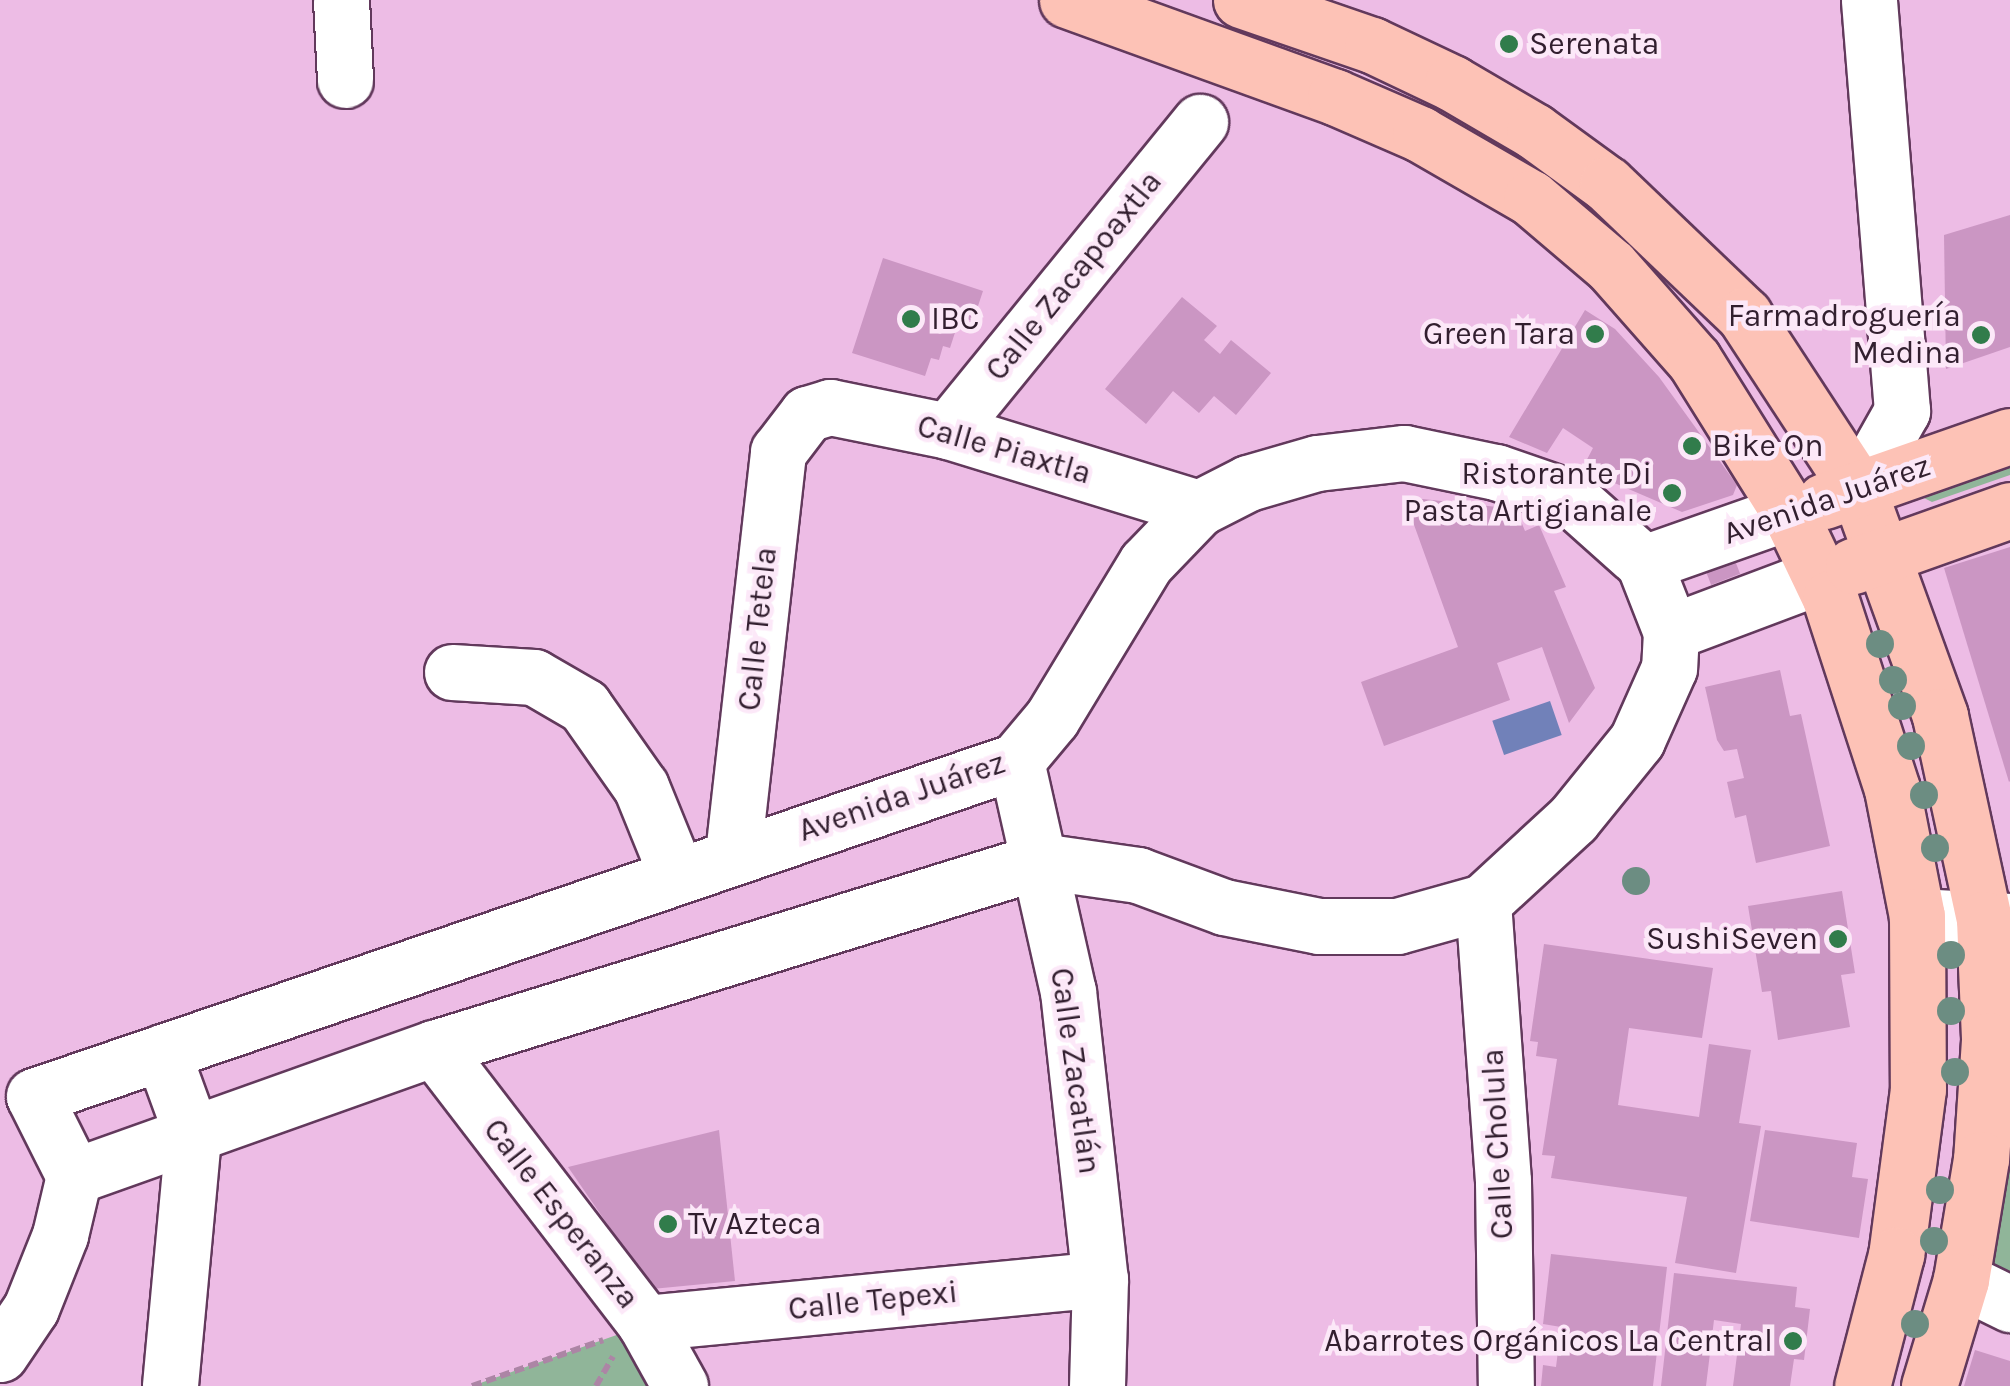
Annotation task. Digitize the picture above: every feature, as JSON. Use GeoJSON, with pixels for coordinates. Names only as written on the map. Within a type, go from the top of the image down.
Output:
{"type":"FeatureCollection","features":[{"type":"Feature","properties":{"kind":"main road"},"geometry":{"type":"LineString","coordinates":[[1067,0],[1232,59],[1420,134],[1530,198],[1611,266],[1694,360],[1789,512],[1820,576],[1892,789],[1917,916],[1918,1089],[1896,1255],[1862,1386]]}},
{"type":"Feature","properties":{"kind":"main road"},"geometry":{"type":"LineString","coordinates":[[1259,2],[1372,44],[1452,83],[1534,131],[1607,184],[1744,314],[1858,489],[1886,555],[1940,716],[1997,920],[1981,1159],[1961,1280],[1929,1386]]}},
{"type":"Feature","properties":{"kind":"main road","name":"Avenida Juárez"},"geometry":{"type":"LineString","coordinates":[[1789,512],[2010,436]]}},
{"type":"Feature","properties":{"kind":"main road"},"geometry":{"type":"LineString","coordinates":[[1820,576],[2010,510]]}},
{"type":"Feature","properties":{"kind":"street"},"geometry":{"type":"LineString","coordinates":[[340,0],[346,80]]}},
{"type":"Feature","properties":{"kind":"street"},"geometry":{"type":"LineString","coordinates":[[1858,489],[1902,411],[1869,0]]}},
{"type":"Feature","properties":{"kind":"street"},"geometry":{"type":"LineString","coordinates":[[1232,59],[1259,2]]}},
{"type":"Feature","properties":{"kind":"street","name":"Calle Zacapoaxtla"},"geometry":{"type":"LineString","coordinates":[[948,431],[1200,122]]}},
{"type":"Feature","properties":{"kind":"street","name":"Calle Piaxtla"},"geometry":{"type":"LineString","coordinates":[[806,414],[830,407],[948,431],[1199,508]]}},
{"type":"Feature","properties":{"kind":"street","name":"Calle Tetela"},"geometry":{"type":"LineString","coordinates":[[733,854],[778,452],[806,414]]}},
{"type":"Feature","properties":{"kind":"street","name":"Avenida Juárez"},"geometry":{"type":"LineString","coordinates":[[17,1087],[162,1052],[676,873],[1016,761],[1052,718],[1146,563],[1199,508],[1248,484],[1317,462],[1404,453],[1496,472],[1571,498],[1644,563],[1670,632],[1669,668],[1637,740],[1572,820],[1483,902],[1397,926],[1319,926],[1224,906],[1138,875],[1040,861],[434,1048],[194,1137],[74,1176]]}},
{"type":"Feature","properties":{"kind":"street","name":"Avenida Juárez"},"geometry":{"type":"LineString","coordinates":[[1644,563],[1789,512]]}},
{"type":"Feature","properties":{"kind":"street"},"geometry":{"type":"LineString","coordinates":[[1670,632],[1820,576]]}},
{"type":"Feature","properties":{"kind":"street"},"geometry":{"type":"LineString","coordinates":[[452,672],[534,678],[584,706],[641,788],[676,873]]}},
{"type":"Feature","properties":{"kind":"street","name":"Calle Zacatlán"},"geometry":{"type":"LineString","coordinates":[[1016,761],[1068,990],[1100,1279],[1097,1386]]}},
{"type":"Feature","properties":{"kind":"street","name":"Calle Cholula"},"geometry":{"type":"LineString","coordinates":[[1483,902],[1503,1181],[1506,1386]]}},
{"type":"Feature","properties":{"kind":"street"},"geometry":{"type":"LineString","coordinates":[[1917,916],[1997,920]]}},
{"type":"Feature","properties":{"kind":"street","name":"Calle Esperanza"},"geometry":{"type":"LineString","coordinates":[[434,1048],[628,1330],[680,1386]]}},
{"type":"Feature","properties":{"kind":"street"},"geometry":{"type":"LineString","coordinates":[[162,1052],[194,1137],[170,1386]]}},
{"type":"Feature","properties":{"kind":"street"},"geometry":{"type":"LineString","coordinates":[[0,1354],[38,1290],[74,1176],[17,1087]]}},
{"type":"Feature","properties":{"kind":"street","name":"Calle Tepexi"},"geometry":{"type":"LineString","coordinates":[[628,1330],[1100,1279]]}},
{"type":"Feature","properties":{"kind":"street"},"geometry":{"type":"LineString","coordinates":[[1961,1280],[2010,1304]]}},
{"type":"Feature","properties":{"kind":"path"},"geometry":{"type":"LineString","coordinates":[[472,1386],[628,1330]]}},
{"type":"Feature","properties":{"kind":"green space"},"geometry":{"type":"Polygon","coordinates":[[[2010,448],[2010,475],[1932,502],[1920,496],[2010,448]]]}},
{"type":"Feature","properties":{"kind":"green space"},"geometry":{"type":"Polygon","coordinates":[[[2010,1118],[2010,1275],[1990,1265],[2010,1118]]]}},
{"type":"Feature","properties":{"kind":"green space"},"geometry":{"type":"Polygon","coordinates":[[[628,1331],[656,1386],[472,1386],[628,1331]]]}},
{"type":"Feature","properties":{"kind":"water"},"geometry":{"type":"Polygon","coordinates":[[[1550,701],[1562,735],[1504,755],[1492,721],[1550,701]]]}},
{"type":"Feature","properties":{"kind":"building"},"geometry":{"type":"Polygon","coordinates":[[[2010,215],[2010,347],[1946,369],[1944,235],[2010,215]]]}},
{"type":"Feature","properties":{"kind":"building","name":"IBC"},"geometry":{"type":"Polygon","coordinates":[[[883,258],[983,291],[973,321],[960,317],[950,348],[943,346],[939,360],[931,358],[925,376],[852,353],[883,258]]]}},
{"type":"Feature","properties":{"kind":"building"},"geometry":{"type":"Polygon","coordinates":[[[1182,297],[1217,326],[1204,340],[1220,354],[1231,340],[1271,373],[1236,415],[1214,396],[1199,413],[1173,391],[1146,424],[1105,389],[1182,297]]]}},
{"type":"Feature","properties":{"kind":"building"},"geometry":{"type":"Polygon","coordinates":[[[1585,310],[1615,329],[1659,377],[1737,485],[1733,495],[1682,512],[1582,469],[1593,448],[1563,428],[1547,453],[1509,437],[1585,310]]]}},
{"type":"Feature","properties":{"kind":"building"},"geometry":{"type":"Polygon","coordinates":[[[1404,497],[1516,509],[1525,531],[1539,525],[1566,587],[1554,591],[1595,688],[1569,723],[1542,647],[1497,663],[1510,700],[1384,746],[1361,682],[1458,647],[1404,497]]]}},
{"type":"Feature","properties":{"kind":"building"},"geometry":{"type":"Polygon","coordinates":[[[2010,547],[2010,781],[2009,782],[1944,568],[2010,547]]]}},
{"type":"Feature","properties":{"kind":"building"},"geometry":{"type":"Polygon","coordinates":[[[1734,558],[1740,574],[1711,585],[1705,569],[1734,558]]]}},
{"type":"Feature","properties":{"kind":"building"},"geometry":{"type":"Polygon","coordinates":[[[1780,670],[1790,716],[1801,714],[1830,846],[1756,863],[1746,815],[1735,818],[1727,782],[1744,778],[1737,749],[1724,751],[1717,740],[1705,687],[1780,670]]]}},
{"type":"Feature","properties":{"kind":"building"},"geometry":{"type":"Polygon","coordinates":[[[1842,891],[1855,973],[1841,975],[1850,1027],[1778,1040],[1771,991],[1762,992],[1748,906],[1842,891]]]}},
{"type":"Feature","properties":{"kind":"building"},"geometry":{"type":"Polygon","coordinates":[[[1544,944],[1713,968],[1702,1038],[1629,1028],[1618,1105],[1699,1117],[1709,1044],[1751,1050],[1739,1123],[1761,1126],[1736,1273],[1675,1263],[1687,1197],[1551,1178],[1555,1156],[1542,1155],[1557,1059],[1536,1056],[1538,1042],[1530,1041],[1544,944]]]}},
{"type":"Feature","properties":{"kind":"building","name":"Tv Azteca"},"geometry":{"type":"Polygon","coordinates":[[[719,1130],[735,1281],[652,1289],[568,1167],[719,1130]]]}},
{"type":"Feature","properties":{"kind":"building"},"geometry":{"type":"Polygon","coordinates":[[[1765,1130],[1857,1143],[1852,1177],[1868,1179],[1859,1238],[1750,1221],[1765,1130]]]}},
{"type":"Feature","properties":{"kind":"building"},"geometry":{"type":"Polygon","coordinates":[[[1551,1254],[1667,1267],[1653,1386],[1541,1386],[1543,1365],[1556,1367],[1561,1327],[1543,1324],[1551,1254]]]}},
{"type":"Feature","properties":{"kind":"building"},"geometry":{"type":"Polygon","coordinates":[[[1674,1273],[1797,1287],[1795,1307],[1810,1309],[1804,1360],[1794,1359],[1790,1386],[1733,1386],[1741,1324],[1714,1320],[1706,1386],[1661,1386],[1674,1273]]]}},
{"type":"Feature","properties":{"kind":"building"},"geometry":{"type":"Polygon","coordinates":[[[1975,1350],[2010,1361],[2010,1386],[1964,1386],[1975,1350]]]}},
{"type":"Feature","properties":{"kind":"place","name":"Serenata"},"geometry":{"type":"Point","coordinates":[1509,44]}},
{"type":"Feature","properties":{"kind":"place","name":"IBC"},"geometry":{"type":"Point","coordinates":[911,319]}},
{"type":"Feature","properties":{"kind":"place","name":"Green Tara"},"geometry":{"type":"Point","coordinates":[1595,334]}},
{"type":"Feature","properties":{"kind":"place","name":"Farmadroguería Medina"},"geometry":{"type":"Point","coordinates":[1981,335]}},
{"type":"Feature","properties":{"kind":"place","name":"Bike On"},"geometry":{"type":"Point","coordinates":[1692,446]}},
{"type":"Feature","properties":{"kind":"place","name":"Ristorante Di Pasta Artigianale"},"geometry":{"type":"Point","coordinates":[1672,493]}},
{"type":"Feature","properties":{"kind":"place","name":"SushiSeven"},"geometry":{"type":"Point","coordinates":[1838,939]}},
{"type":"Feature","properties":{"kind":"place","name":"Tv Azteca"},"geometry":{"type":"Point","coordinates":[668,1224]}},
{"type":"Feature","properties":{"kind":"place","name":"Abarrotes Orgánicos La Central"},"geometry":{"type":"Point","coordinates":[1793,1341]}}]}
